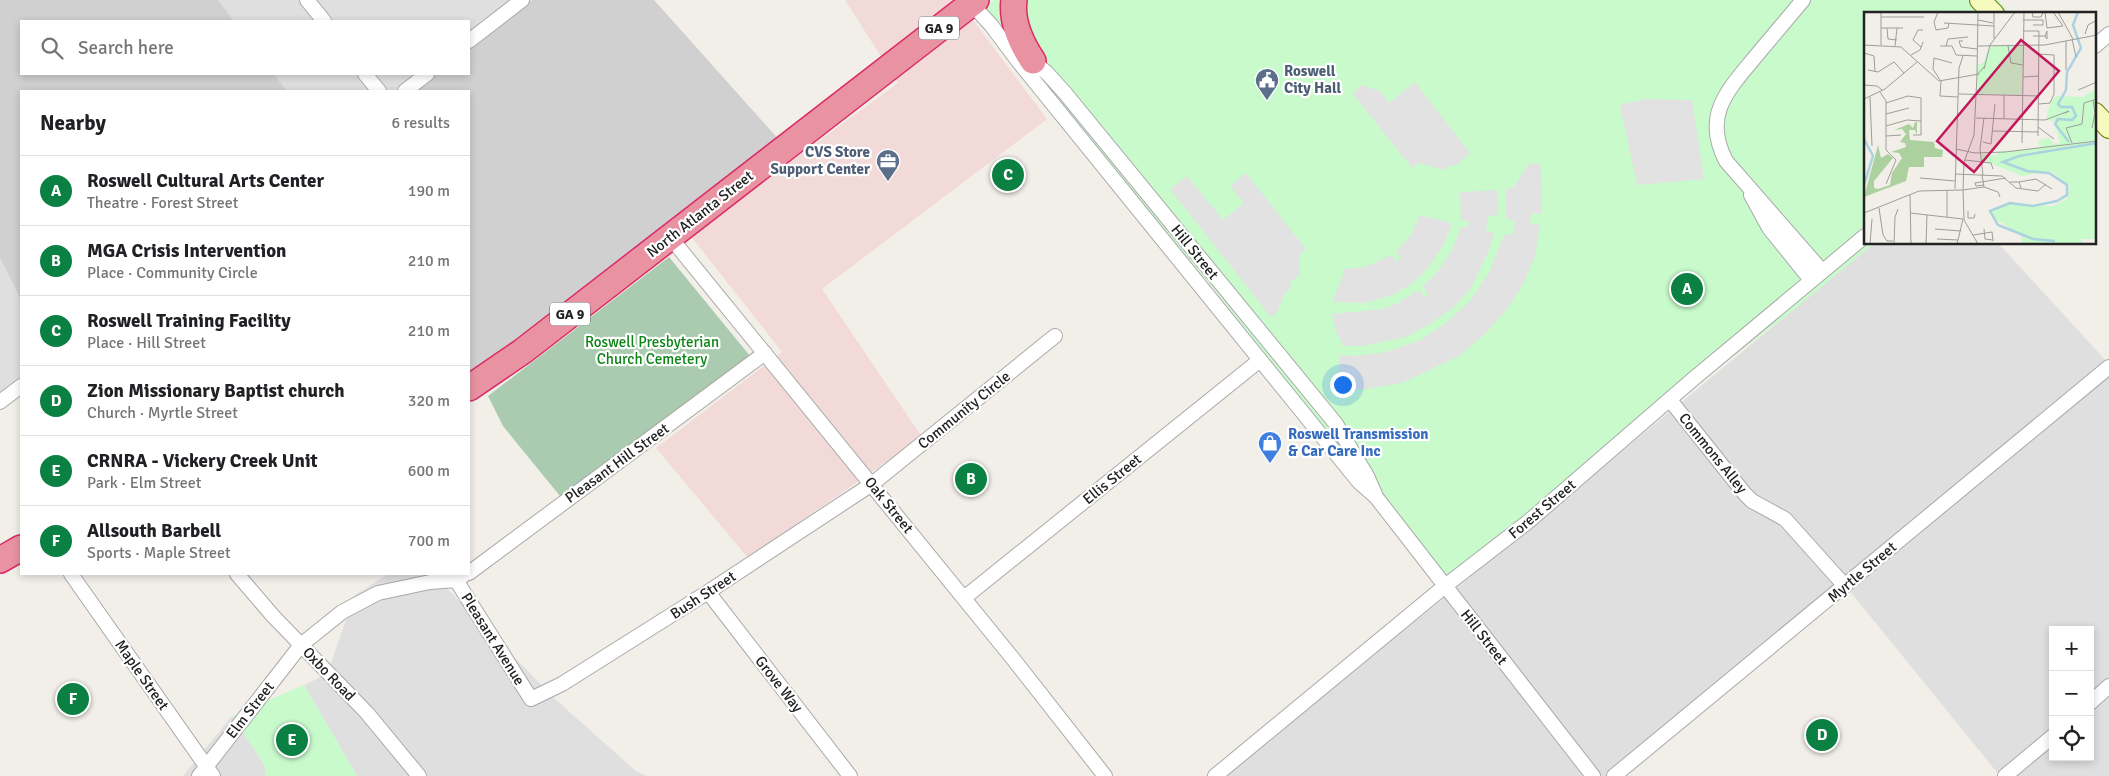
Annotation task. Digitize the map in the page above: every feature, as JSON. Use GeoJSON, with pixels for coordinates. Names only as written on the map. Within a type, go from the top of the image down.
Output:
{"type":"FeatureCollection","features":[{"type":"Feature","properties":{"kind":"highway"},"geometry":{"type":"LineString","coordinates":[[1014,0],[1015,22],[1022,42],[1033,61]]}},
{"type":"Feature","properties":{"kind":"highway","name":"North Atlanta Street"},"geometry":{"type":"LineString","coordinates":[[470,387],[523,350],[670,237],[972,1]]}},
{"type":"Feature","properties":{"kind":"highway"},"geometry":{"type":"LineString","coordinates":[[0,560],[20,549]]}},
{"type":"Feature","properties":{"kind":"street"},"geometry":{"type":"LineString","coordinates":[[308,0],[323,20]]}},
{"type":"Feature","properties":{"kind":"street"},"geometry":{"type":"LineString","coordinates":[[470,41],[522,0]]}},
{"type":"Feature","properties":{"kind":"street"},"geometry":{"type":"LineString","coordinates":[[1803,0],[1731,86],[1723,99],[1718,114],[1716,131],[1720,149],[1726,161],[1746,186],[1762,200],[1817,276]]}},
{"type":"Feature","properties":{"kind":"street"},"geometry":{"type":"LineString","coordinates":[[1980,0],[1992,12]]}},
{"type":"Feature","properties":{"kind":"street","name":"Hill Street"},"geometry":{"type":"LineString","coordinates":[[972,1],[1018,61],[1358,482],[1376,497],[1593,776]]}},
{"type":"Feature","properties":{"kind":"street","name":"Hill Street"},"geometry":{"type":"LineString","coordinates":[[991,25],[1047,72],[1336,424],[1367,476],[1376,497]]}},
{"type":"Feature","properties":{"kind":"street"},"geometry":{"type":"LineString","coordinates":[[2096,45],[2109,34]]}},
{"type":"Feature","properties":{"kind":"street"},"geometry":{"type":"LineString","coordinates":[[366,75],[378,90]]}},
{"type":"Feature","properties":{"kind":"street"},"geometry":{"type":"LineString","coordinates":[[405,90],[426,75]]}},
{"type":"Feature","properties":{"kind":"street"},"geometry":{"type":"LineString","coordinates":[[2096,114],[2109,128]]}},
{"type":"Feature","properties":{"kind":"street","name":"Oak Street"},"geometry":{"type":"LineString","coordinates":[[670,237],[872,484],[1105,776]]}},
{"type":"Feature","properties":{"kind":"street","name":"Forest Street"},"geometry":{"type":"LineString","coordinates":[[1215,776],[1445,586],[1529,522],[1670,400],[1864,237]]}},
{"type":"Feature","properties":{"kind":"street","name":"Community Circle"},"geometry":{"type":"LineString","coordinates":[[872,484],[1055,336]]}},
{"type":"Feature","properties":{"kind":"street","name":"Pleasant Hill Street"},"geometry":{"type":"LineString","coordinates":[[470,572],[765,353]]}},
{"type":"Feature","properties":{"kind":"street","name":"Ellis Street"},"geometry":{"type":"LineString","coordinates":[[964,598],[1260,360]]}},
{"type":"Feature","properties":{"kind":"street","name":"Myrtle Street"},"geometry":{"type":"LineString","coordinates":[[1614,776],[2109,367]]}},
{"type":"Feature","properties":{"kind":"street"},"geometry":{"type":"LineString","coordinates":[[0,402],[20,387]]}},
{"type":"Feature","properties":{"kind":"street","name":"Commons Alley"},"geometry":{"type":"LineString","coordinates":[[1670,400],[1745,494],[1752,501],[1785,519],[1845,586]]}},
{"type":"Feature","properties":{"kind":"street","name":"Bush Street"},"geometry":{"type":"LineString","coordinates":[[531,699],[551,691],[708,592],[872,484]]}},
{"type":"Feature","properties":{"kind":"street","name":"Maple Street"},"geometry":{"type":"LineString","coordinates":[[72,575],[206,773]]}},
{"type":"Feature","properties":{"kind":"street","name":"Oxbo Road"},"geometry":{"type":"LineString","coordinates":[[238,575],[259,601],[367,712],[419,776]]}},
{"type":"Feature","properties":{"kind":"street"},"geometry":{"type":"LineString","coordinates":[[302,645],[342,612],[378,593],[464,576]]}},
{"type":"Feature","properties":{"kind":"street","name":"Pleasant Avenue"},"geometry":{"type":"LineString","coordinates":[[464,576],[531,699]]}},
{"type":"Feature","properties":{"kind":"street","name":"Grove Way"},"geometry":{"type":"LineString","coordinates":[[708,592],[850,776]]}},
{"type":"Feature","properties":{"kind":"street","name":"Elm Street"},"geometry":{"type":"LineString","coordinates":[[206,773],[302,645]]}},
{"type":"Feature","properties":{"kind":"street"},"geometry":{"type":"LineString","coordinates":[[2094,699],[2109,686]]}},
{"type":"Feature","properties":{"kind":"street"},"geometry":{"type":"LineString","coordinates":[[2004,776],[2049,739]]}},
{"type":"Feature","properties":{"kind":"shaded area"},"geometry":{"type":"Polygon","coordinates":[[[0,0],[218,0],[233,20],[20,20],[20,75],[275,75],[286,90],[20,90],[20,298],[0,258],[0,0]]]}},
{"type":"Feature","properties":{"kind":"shaded area"},"geometry":{"type":"Polygon","coordinates":[[[218,0],[532,0],[470,47],[470,20],[233,20],[218,0]]]}},
{"type":"Feature","properties":{"kind":"shaded area"},"geometry":{"type":"Polygon","coordinates":[[[532,0],[654,0],[789,151],[470,393],[470,90],[413,90],[434,75],[470,75],[470,47],[532,0]]]}},
{"type":"Feature","properties":{"kind":"shaded area"},"geometry":{"type":"Polygon","coordinates":[[[845,0],[958,0],[1047,119],[822,289],[922,437],[748,558],[656,448],[782,352],[690,235],[898,83],[845,0]]]}},
{"type":"Feature","properties":{"kind":"shaded area"},"geometry":{"type":"Polygon","coordinates":[[[275,75],[434,75],[413,90],[286,90],[275,75]]]}},
{"type":"Feature","properties":{"kind":"shaded area"},"geometry":{"type":"Polygon","coordinates":[[[1415,82],[1470,153],[1454,167],[1451,164],[1444,170],[1419,163],[1412,168],[1353,94],[1360,85],[1380,91],[1389,103],[1415,82]]]}},
{"type":"Feature","properties":{"kind":"shaded area"},"geometry":{"type":"Polygon","coordinates":[[[1646,99],[1692,100],[1704,179],[1637,185],[1620,105],[1646,99]]]}},
{"type":"Feature","properties":{"kind":"shaded area"},"geometry":{"type":"Polygon","coordinates":[[[1540,163],[1541,214],[1531,213],[1530,224],[1540,225],[1535,256],[1523,284],[1507,309],[1486,333],[1459,356],[1402,383],[1366,389],[1339,390],[1340,355],[1356,356],[1386,352],[1421,340],[1447,322],[1470,301],[1489,273],[1504,235],[1513,234],[1515,223],[1513,220],[1506,218],[1506,189],[1514,187],[1528,164],[1540,163]]]}},
{"type":"Feature","properties":{"kind":"shaded area"},"geometry":{"type":"Polygon","coordinates":[[[1246,173],[1306,249],[1300,254],[1299,275],[1289,283],[1292,287],[1285,293],[1278,311],[1271,317],[1170,189],[1187,176],[1223,220],[1244,203],[1230,186],[1246,173]]]}},
{"type":"Feature","properties":{"kind":"shaded area"},"geometry":{"type":"Polygon","coordinates":[[[1497,190],[1498,216],[1489,215],[1486,230],[1494,233],[1489,250],[1471,288],[1453,308],[1406,337],[1362,346],[1341,346],[1341,339],[1338,337],[1332,314],[1382,309],[1398,303],[1419,290],[1425,297],[1428,295],[1423,286],[1438,271],[1452,250],[1461,227],[1468,227],[1469,222],[1461,220],[1460,192],[1497,190]]]}},
{"type":"Feature","properties":{"kind":"shaded area"},"geometry":{"type":"Polygon","coordinates":[[[1419,215],[1452,223],[1444,244],[1428,268],[1413,283],[1390,296],[1364,303],[1332,302],[1344,269],[1366,267],[1391,255],[1397,261],[1401,258],[1396,252],[1412,234],[1419,215]]]}},
{"type":"Feature","properties":{"kind":"shaded area"},"geometry":{"type":"Polygon","coordinates":[[[1872,245],[2000,245],[2109,364],[2109,776],[2000,776],[1844,584],[1609,776],[1223,776],[1449,594],[1872,245]]]}},
{"type":"Feature","properties":{"kind":"shaded area"},"geometry":{"type":"Polygon","coordinates":[[[0,258],[20,298],[20,391],[0,406],[0,258]]]}},
{"type":"Feature","properties":{"kind":"shaded area"},"geometry":{"type":"Polygon","coordinates":[[[386,575],[434,575],[555,699],[637,772],[648,776],[357,776],[304,685],[327,674],[355,595],[386,575]]]}},
{"type":"Feature","properties":{"kind":"shaded area"},"geometry":{"type":"Polygon","coordinates":[[[232,716],[264,764],[266,776],[183,776],[232,716]]]}},
{"type":"Feature","properties":{"kind":"green space"},"geometry":{"type":"Polygon","coordinates":[[[994,0],[1998,0],[2008,12],[1864,12],[1864,245],[1872,245],[1791,312],[1441,580],[1214,289],[980,11],[994,0]]]}},
{"type":"Feature","properties":{"kind":"green space","name":"Roswell Presbyterian Church Cemetery"},"geometry":{"type":"Polygon","coordinates":[[[669,257],[750,356],[560,496],[503,426],[488,396],[669,257]]]}},
{"type":"Feature","properties":{"kind":"green space"},"geometry":{"type":"Polygon","coordinates":[[[304,685],[357,776],[266,776],[264,764],[232,716],[304,685]]]}},
{"type":"Feature","properties":{"kind":"place","name":"Roswell City Hall"},"geometry":{"type":"Point","coordinates":[1267,101]}},
{"type":"Feature","properties":{"kind":"place","name":"Roswell Training Facility"},"geometry":{"type":"Point","coordinates":[1008,175]}},
{"type":"Feature","properties":{"kind":"place","name":"CVS Store Support Center"},"geometry":{"type":"Point","coordinates":[888,182]}},
{"type":"Feature","properties":{"kind":"place","name":"Roswell Cultural Arts Center"},"geometry":{"type":"Point","coordinates":[1687,289]}},
{"type":"Feature","properties":{"kind":"place","name":"Roswell Transmission & Car Care Inc"},"geometry":{"type":"Point","coordinates":[1270,464]}},
{"type":"Feature","properties":{"kind":"place","name":"MGA Crisis Intervention"},"geometry":{"type":"Point","coordinates":[971,479]}},
{"type":"Feature","properties":{"kind":"place","name":"Allsouth Barbell"},"geometry":{"type":"Point","coordinates":[73,699]}},
{"type":"Feature","properties":{"kind":"place","name":"Zion Missionary Baptist church"},"geometry":{"type":"Point","coordinates":[1822,735]}},
{"type":"Feature","properties":{"kind":"place","name":"CRNRA - Vickery Creek Unit"},"geometry":{"type":"Point","coordinates":[292,740]}}]}
